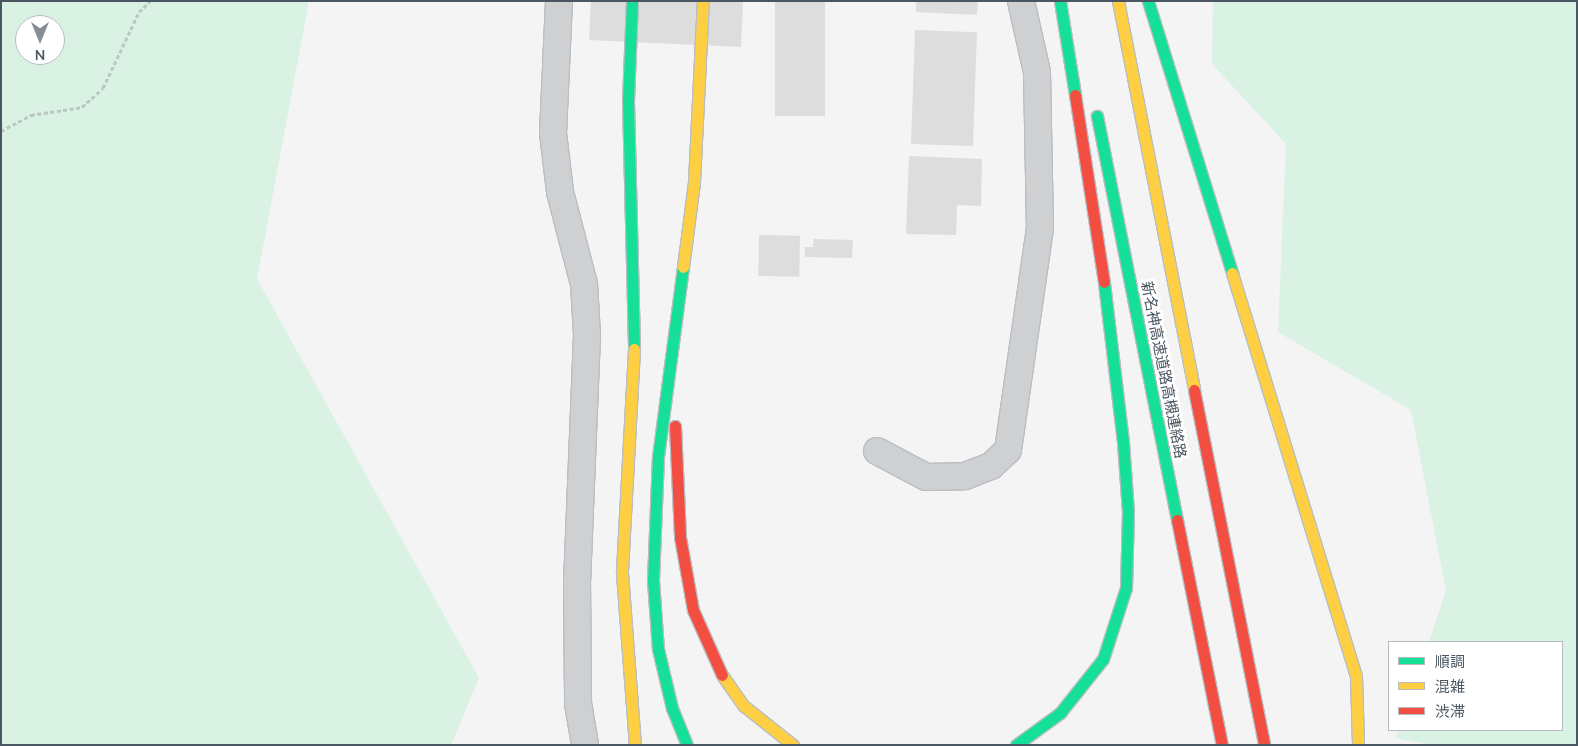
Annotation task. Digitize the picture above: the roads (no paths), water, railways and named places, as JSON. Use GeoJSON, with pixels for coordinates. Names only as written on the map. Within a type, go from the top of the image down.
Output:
{"type":"FeatureCollection","features":[{"type":"Feature","properties":{"kind":"highway"},"geometry":{"type":"LineString","coordinates":[[632,1],[628,101],[634,346],[622,573],[636,745]]}},
{"type":"Feature","properties":{"kind":"highway"},"geometry":{"type":"LineString","coordinates":[[687,745],[658,649],[653,580],[658,456],[694,182],[703,1]]}},
{"type":"Feature","properties":{"kind":"highway"},"geometry":{"type":"LineString","coordinates":[[1016,745],[1060,713],[1103,659],[1126,588],[1128,512],[1123,442],[1100,252],[1060,1]]}},
{"type":"Feature","properties":{"kind":"highway","name":"新名神高速道路高槻連絡路"},"geometry":{"type":"LineString","coordinates":[[1118,1],[1264,745]]}},
{"type":"Feature","properties":{"kind":"highway"},"geometry":{"type":"LineString","coordinates":[[1148,1],[1356,676],[1358,745]]}},
{"type":"Feature","properties":{"kind":"highway","name":"新名神高速道路高槻連絡路"},"geometry":{"type":"LineString","coordinates":[[1093,99],[1222,745]]}},
{"type":"Feature","properties":{"kind":"highway"},"geometry":{"type":"LineString","coordinates":[[671,349],[680,537],[693,610],[715,665],[744,706],[793,745]]}},
{"type":"Feature","properties":{"kind":"street"},"geometry":{"type":"LineString","coordinates":[[559,1],[553,133],[560,192],[584,284],[588,335],[577,580],[578,703],[585,745]]}},
{"type":"Feature","properties":{"kind":"street"},"geometry":{"type":"LineString","coordinates":[[877,451],[926,477],[965,476],[991,466],[1008,450],[1040,229],[1037,72],[1021,1]]}}]}
